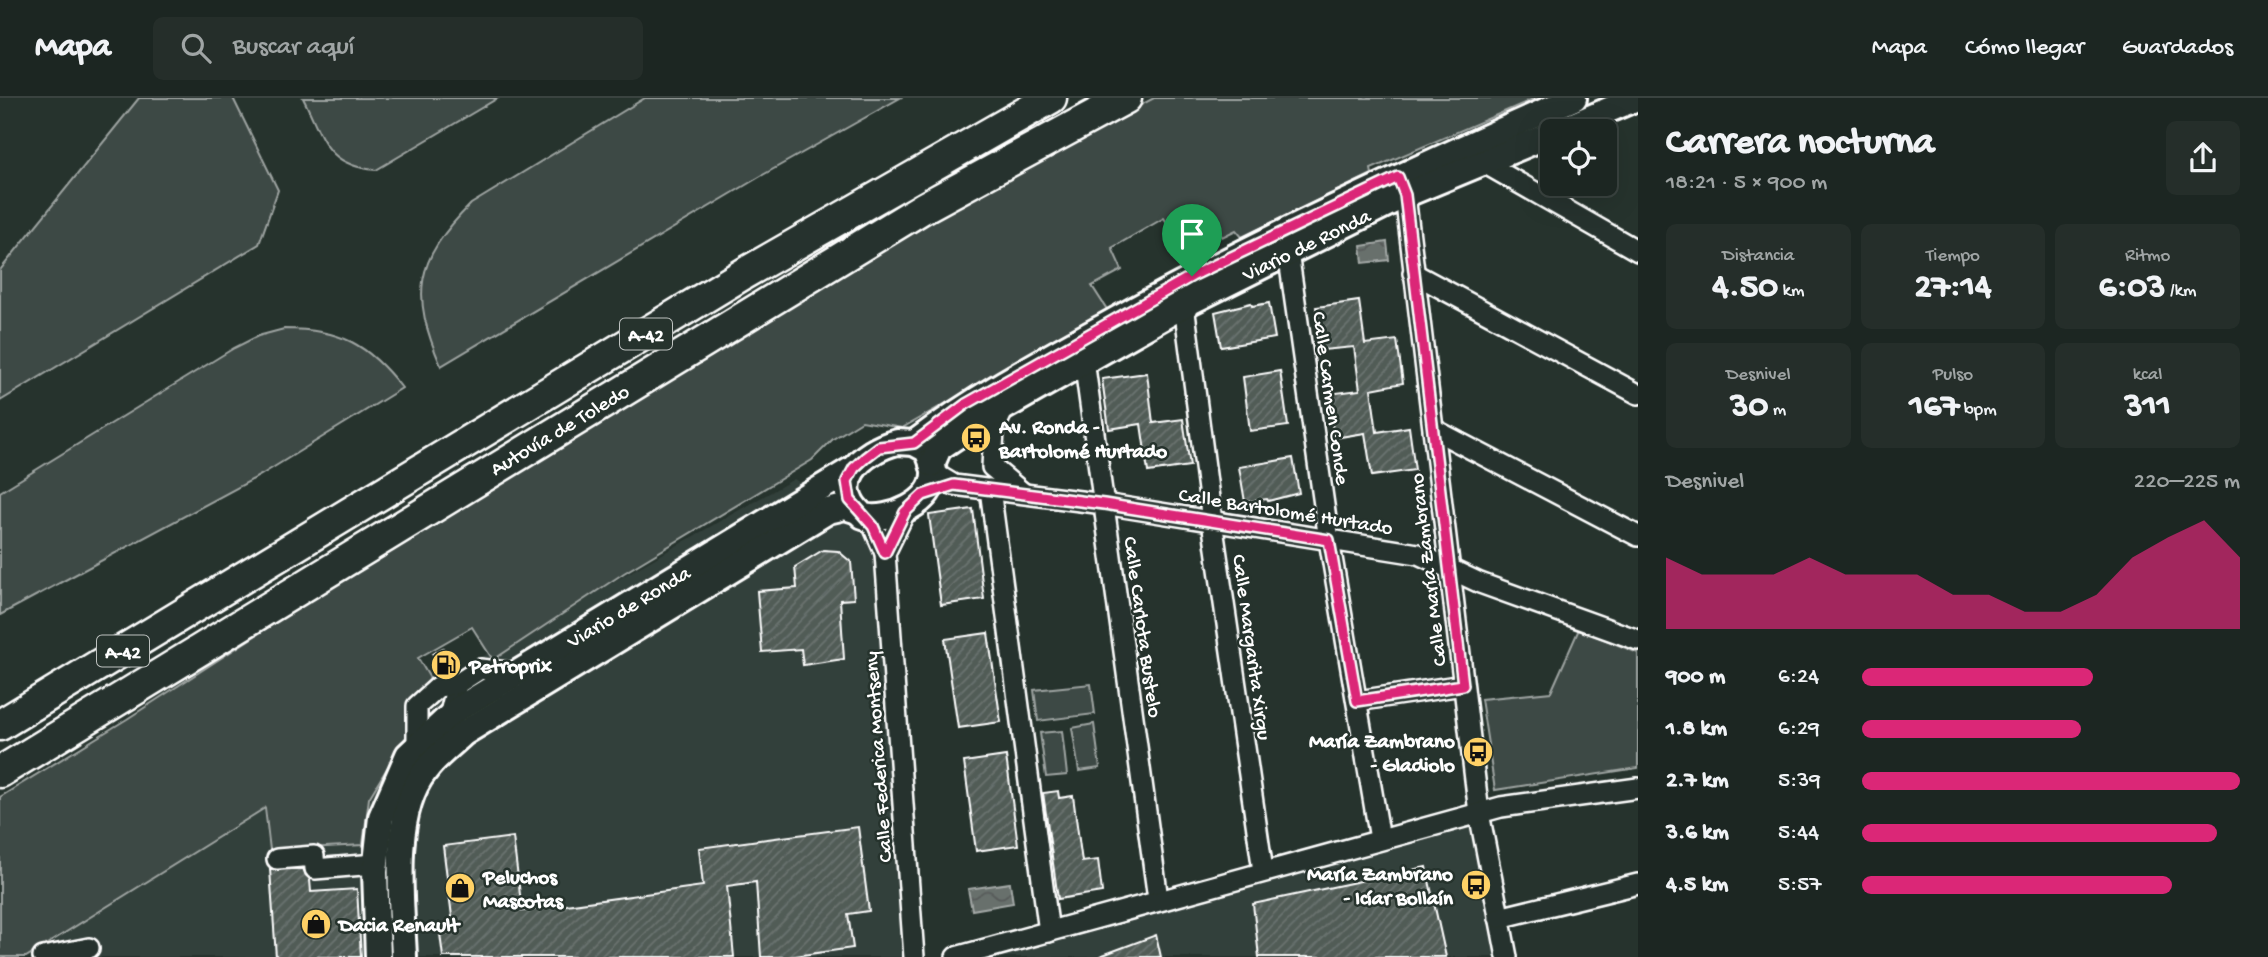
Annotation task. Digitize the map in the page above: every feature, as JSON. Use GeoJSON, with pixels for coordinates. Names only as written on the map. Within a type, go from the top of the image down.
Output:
{"type":"FeatureCollection","features":[{"type":"Feature","properties":{"kind":"highway","name":"Autovía de Toledo"},"geometry":{"type":"LineString","coordinates":[[0,725],[745,273],[1052,98]]}},
{"type":"Feature","properties":{"kind":"highway","name":"Autovía de Toledo"},"geometry":{"type":"LineString","coordinates":[[0,772],[923,208],[1126,98]]}},
{"type":"Feature","properties":{"kind":"main road","name":"Viario de Ronda"},"geometry":{"type":"LineString","coordinates":[[936,479],[939,448],[1084,360],[1288,252],[1401,186],[1574,98]]}},
{"type":"Feature","properties":{"kind":"main road"},"geometry":{"type":"LineString","coordinates":[[1588,119],[1632,101]]}},
{"type":"Feature","properties":{"kind":"main road","name":"Viario de Ronda"},"geometry":{"type":"LineString","coordinates":[[914,443],[966,404],[1192,276],[1401,186],[1484,163],[1540,139]]}},
{"type":"Feature","properties":{"kind":"main road"},"geometry":{"type":"LineString","coordinates":[[914,443],[927,450],[936,479],[905,512],[888,517],[861,513],[850,500],[847,481],[854,468],[879,447],[914,443]]}},
{"type":"Feature","properties":{"kind":"main road","name":"Viario de Ronda"},"geometry":{"type":"LineString","coordinates":[[378,957],[376,864],[381,817],[408,755],[449,717],[854,468]]}},
{"type":"Feature","properties":{"kind":"main road","name":"Viario de Ronda"},"geometry":{"type":"LineString","coordinates":[[404,957],[400,871],[403,821],[423,772],[464,733],[828,511],[845,507],[861,513]]}},
{"type":"Feature","properties":{"kind":"street"},"geometry":{"type":"LineString","coordinates":[[1484,163],[1638,251]]}},
{"type":"Feature","properties":{"kind":"street","name":"Calle María Zambrano"},"geometry":{"type":"LineString","coordinates":[[1401,186],[1435,430],[1448,568],[1479,813],[1507,957]]}},
{"type":"Feature","properties":{"kind":"street","name":"Calle Carmen Conde"},"geometry":{"type":"LineString","coordinates":[[1288,252],[1329,540],[1380,839]]}},
{"type":"Feature","properties":{"kind":"street"},"geometry":{"type":"LineString","coordinates":[[1413,273],[1638,394]]}},
{"type":"Feature","properties":{"kind":"street","name":"Calle Margarita Xirgu"},"geometry":{"type":"LineString","coordinates":[[1184,305],[1212,521],[1264,871]]}},
{"type":"Feature","properties":{"kind":"street","name":"Calle Carlota Bustelo"},"geometry":{"type":"LineString","coordinates":[[1084,360],[1158,899]]}},
{"type":"Feature","properties":{"kind":"street"},"geometry":{"type":"LineString","coordinates":[[1004,408],[994,430],[992,467],[1024,494]]}},
{"type":"Feature","properties":{"kind":"street"},"geometry":{"type":"LineString","coordinates":[[1435,430],[1638,536]]}},
{"type":"Feature","properties":{"kind":"street","name":"Calle Bartolomé Hurtado"},"geometry":{"type":"LineString","coordinates":[[936,479],[1418,554],[1480,583],[1638,640]]}},
{"type":"Feature","properties":{"kind":"street"},"geometry":{"type":"LineString","coordinates":[[990,489],[1049,932]]}},
{"type":"Feature","properties":{"kind":"street"},"geometry":{"type":"LineString","coordinates":[[885,553],[905,512]]}},
{"type":"Feature","properties":{"kind":"street","name":"Calle Federica Montseny"},"geometry":{"type":"LineString","coordinates":[[861,513],[873,526],[885,553],[914,957]]}},
{"type":"Feature","properties":{"kind":"street"},"geometry":{"type":"LineString","coordinates":[[417,746],[417,706],[438,687],[457,684],[480,669],[518,673]]}},
{"type":"Feature","properties":{"kind":"street"},"geometry":{"type":"LineString","coordinates":[[449,717],[457,684]]}},
{"type":"Feature","properties":{"kind":"street"},"geometry":{"type":"LineString","coordinates":[[1357,701],[1463,685]]}},
{"type":"Feature","properties":{"kind":"street"},"geometry":{"type":"LineString","coordinates":[[968,955],[1158,899],[1479,813],[1521,803],[1638,788]]}},
{"type":"Feature","properties":{"kind":"street"},"geometry":{"type":"LineString","coordinates":[[276,859],[314,856],[315,869],[376,864]]}},
{"type":"Feature","properties":{"kind":"street"},"geometry":{"type":"LineString","coordinates":[[1499,918],[1638,884]]}},
{"type":"Feature","properties":{"kind":"street"},"geometry":{"type":"LineString","coordinates":[[43,957],[89,948]]}},
{"type":"Feature","properties":{"kind":"shaded area"},"geometry":{"type":"Polygon","coordinates":[[[139,98],[233,98],[278,190],[259,244],[0,401],[0,270],[139,98]]]}},
{"type":"Feature","properties":{"kind":"shaded area"},"geometry":{"type":"Polygon","coordinates":[[[303,98],[498,98],[376,170],[359,167],[336,156],[328,148],[303,98]]]}},
{"type":"Feature","properties":{"kind":"shaded area"},"geometry":{"type":"Polygon","coordinates":[[[645,98],[900,98],[761,176],[441,366],[425,318],[423,279],[438,243],[452,224],[471,204],[645,98]]]}},
{"type":"Feature","properties":{"kind":"shaded area"},"geometry":{"type":"Polygon","coordinates":[[[1154,98],[1536,98],[1371,169],[1372,174],[1242,237],[1236,230],[1222,237],[1212,219],[1178,240],[1164,218],[1112,248],[1122,270],[1092,286],[1108,311],[902,428],[862,421],[833,439],[812,460],[624,573],[493,660],[472,627],[418,658],[434,685],[413,696],[406,737],[369,798],[363,845],[270,850],[265,808],[26,957],[0,957],[0,797],[127,719],[427,524],[997,181],[1154,98]]]}},
{"type":"Feature","properties":{"kind":"shaded area"},"geometry":{"type":"Polygon","coordinates":[[[284,329],[322,332],[352,342],[377,360],[402,388],[261,475],[0,615],[0,492],[234,348],[258,336],[284,329]]]}},
{"type":"Feature","properties":{"kind":"shaded area"},"geometry":{"type":"Polygon","coordinates":[[[794,479],[876,531],[905,957],[0,957],[193,821],[794,479]]]}},
{"type":"Feature","properties":{"kind":"shaded area"},"geometry":{"type":"Polygon","coordinates":[[[1579,629],[1638,653],[1638,768],[1495,790],[1481,699],[1551,692],[1579,629]]]}},
{"type":"Feature","properties":{"kind":"shaded area"},"geometry":{"type":"Polygon","coordinates":[[[1091,684],[1095,714],[1038,721],[1034,690],[1091,684]]]}},
{"type":"Feature","properties":{"kind":"shaded area"},"geometry":{"type":"Polygon","coordinates":[[[1094,724],[1100,768],[1079,771],[1072,728],[1094,724]]]}},
{"type":"Feature","properties":{"kind":"shaded area"},"geometry":{"type":"Polygon","coordinates":[[[1062,731],[1067,775],[1046,777],[1040,733],[1062,731]]]}},
{"type":"Feature","properties":{"kind":"shaded area"},"geometry":{"type":"Polygon","coordinates":[[[1473,823],[1498,957],[971,957],[1473,823]]]}},
{"type":"Feature","properties":{"kind":"water"},"geometry":{"type":"Polygon","coordinates":[[[1387,242],[1389,260],[1363,263],[1361,246],[1387,242]]]}},
{"type":"Feature","properties":{"kind":"water"},"geometry":{"type":"Polygon","coordinates":[[[1010,883],[1013,903],[972,910],[968,889],[1010,883]]]}},
{"type":"Feature","properties":{"kind":"building"},"geometry":{"type":"Polygon","coordinates":[[[1359,301],[1365,344],[1397,340],[1403,383],[1371,389],[1377,432],[1409,427],[1415,470],[1372,476],[1365,433],[1334,438],[1328,394],[1360,390],[1354,347],[1323,350],[1316,307],[1359,301]]]}},
{"type":"Feature","properties":{"kind":"building"},"geometry":{"type":"Polygon","coordinates":[[[1251,303],[1252,306],[1269,303],[1275,338],[1221,347],[1215,312],[1251,303]]]}},
{"type":"Feature","properties":{"kind":"building"},"geometry":{"type":"Polygon","coordinates":[[[1280,371],[1288,426],[1250,431],[1243,377],[1280,371]]]}},
{"type":"Feature","properties":{"kind":"building"},"geometry":{"type":"Polygon","coordinates":[[[1147,373],[1153,423],[1183,419],[1190,466],[1148,472],[1141,424],[1109,429],[1102,379],[1147,373]]]}},
{"type":"Feature","properties":{"kind":"building"},"geometry":{"type":"Polygon","coordinates":[[[1293,458],[1299,493],[1268,501],[1245,502],[1239,467],[1293,458]]]}},
{"type":"Feature","properties":{"kind":"building"},"geometry":{"type":"Polygon","coordinates":[[[973,509],[984,599],[941,605],[929,515],[973,509]]]}},
{"type":"Feature","properties":{"kind":"building"},"geometry":{"type":"Polygon","coordinates":[[[823,550],[838,551],[851,562],[854,599],[840,600],[844,659],[803,665],[801,649],[762,652],[757,591],[797,588],[795,567],[823,550]]]}},
{"type":"Feature","properties":{"kind":"building"},"geometry":{"type":"Polygon","coordinates":[[[988,633],[1001,722],[958,728],[945,639],[988,633]]]}},
{"type":"Feature","properties":{"kind":"building","name":"Petroprix"},"geometry":{"type":"Polygon","coordinates":[[[443,648],[457,670],[444,674],[433,654],[443,648]]]}},
{"type":"Feature","properties":{"kind":"building"},"geometry":{"type":"Polygon","coordinates":[[[1006,756],[1018,845],[976,851],[964,762],[1006,756]]]}},
{"type":"Feature","properties":{"kind":"building"},"geometry":{"type":"Polygon","coordinates":[[[1058,791],[1059,798],[1073,796],[1082,862],[1098,860],[1102,892],[1058,899],[1043,793],[1058,791]]]}},
{"type":"Feature","properties":{"kind":"building"},"geometry":{"type":"Polygon","coordinates":[[[858,827],[869,911],[848,914],[853,948],[788,957],[761,957],[756,882],[727,886],[734,957],[443,957],[440,934],[454,932],[443,846],[513,837],[522,911],[703,886],[699,848],[858,827]]]}},
{"type":"Feature","properties":{"kind":"building"},"geometry":{"type":"Polygon","coordinates":[[[1426,867],[1446,957],[1259,957],[1253,904],[1426,867]]]}},
{"type":"Feature","properties":{"kind":"building","name":"Dacia Renault"},"geometry":{"type":"Polygon","coordinates":[[[270,869],[303,869],[310,880],[311,892],[357,889],[361,957],[276,957],[270,869]]]}},
{"type":"Feature","properties":{"kind":"building"},"geometry":{"type":"Polygon","coordinates":[[[1156,935],[1161,957],[1100,957],[1100,956],[1156,935]]]}},
{"type":"Feature","properties":{"kind":"place","name":"Av. Ronda - Bartolomé Hurtado"},"geometry":{"type":"Point","coordinates":[976,438]}},
{"type":"Feature","properties":{"kind":"place","name":"Petroprix"},"geometry":{"type":"Point","coordinates":[446,665]}},
{"type":"Feature","properties":{"kind":"place","name":"María Zambrano - Gladiolo"},"geometry":{"type":"Point","coordinates":[1478,752]}},
{"type":"Feature","properties":{"kind":"place","name":"María Zambrano - Icíar Bollaín"},"geometry":{"type":"Point","coordinates":[1476,885]}},
{"type":"Feature","properties":{"kind":"place","name":"Peluchos Mascotas"},"geometry":{"type":"Point","coordinates":[460,888]}},
{"type":"Feature","properties":{"kind":"place","name":"Dacia Renault"},"geometry":{"type":"Point","coordinates":[316,924]}},
{"type":"Feature","properties":{"kind":"route"},"geometry":{"type":"LineString","coordinates":[[1398,177],[1405,195],[1435,430],[1443,531],[1463,685],[1357,701],[1329,540],[1104,504],[954,485],[923,495],[905,512],[885,553],[873,526],[850,500],[847,481],[854,468],[866,457],[879,447],[897,442],[914,443],[966,404],[1192,276],[1398,177]]}}]}
